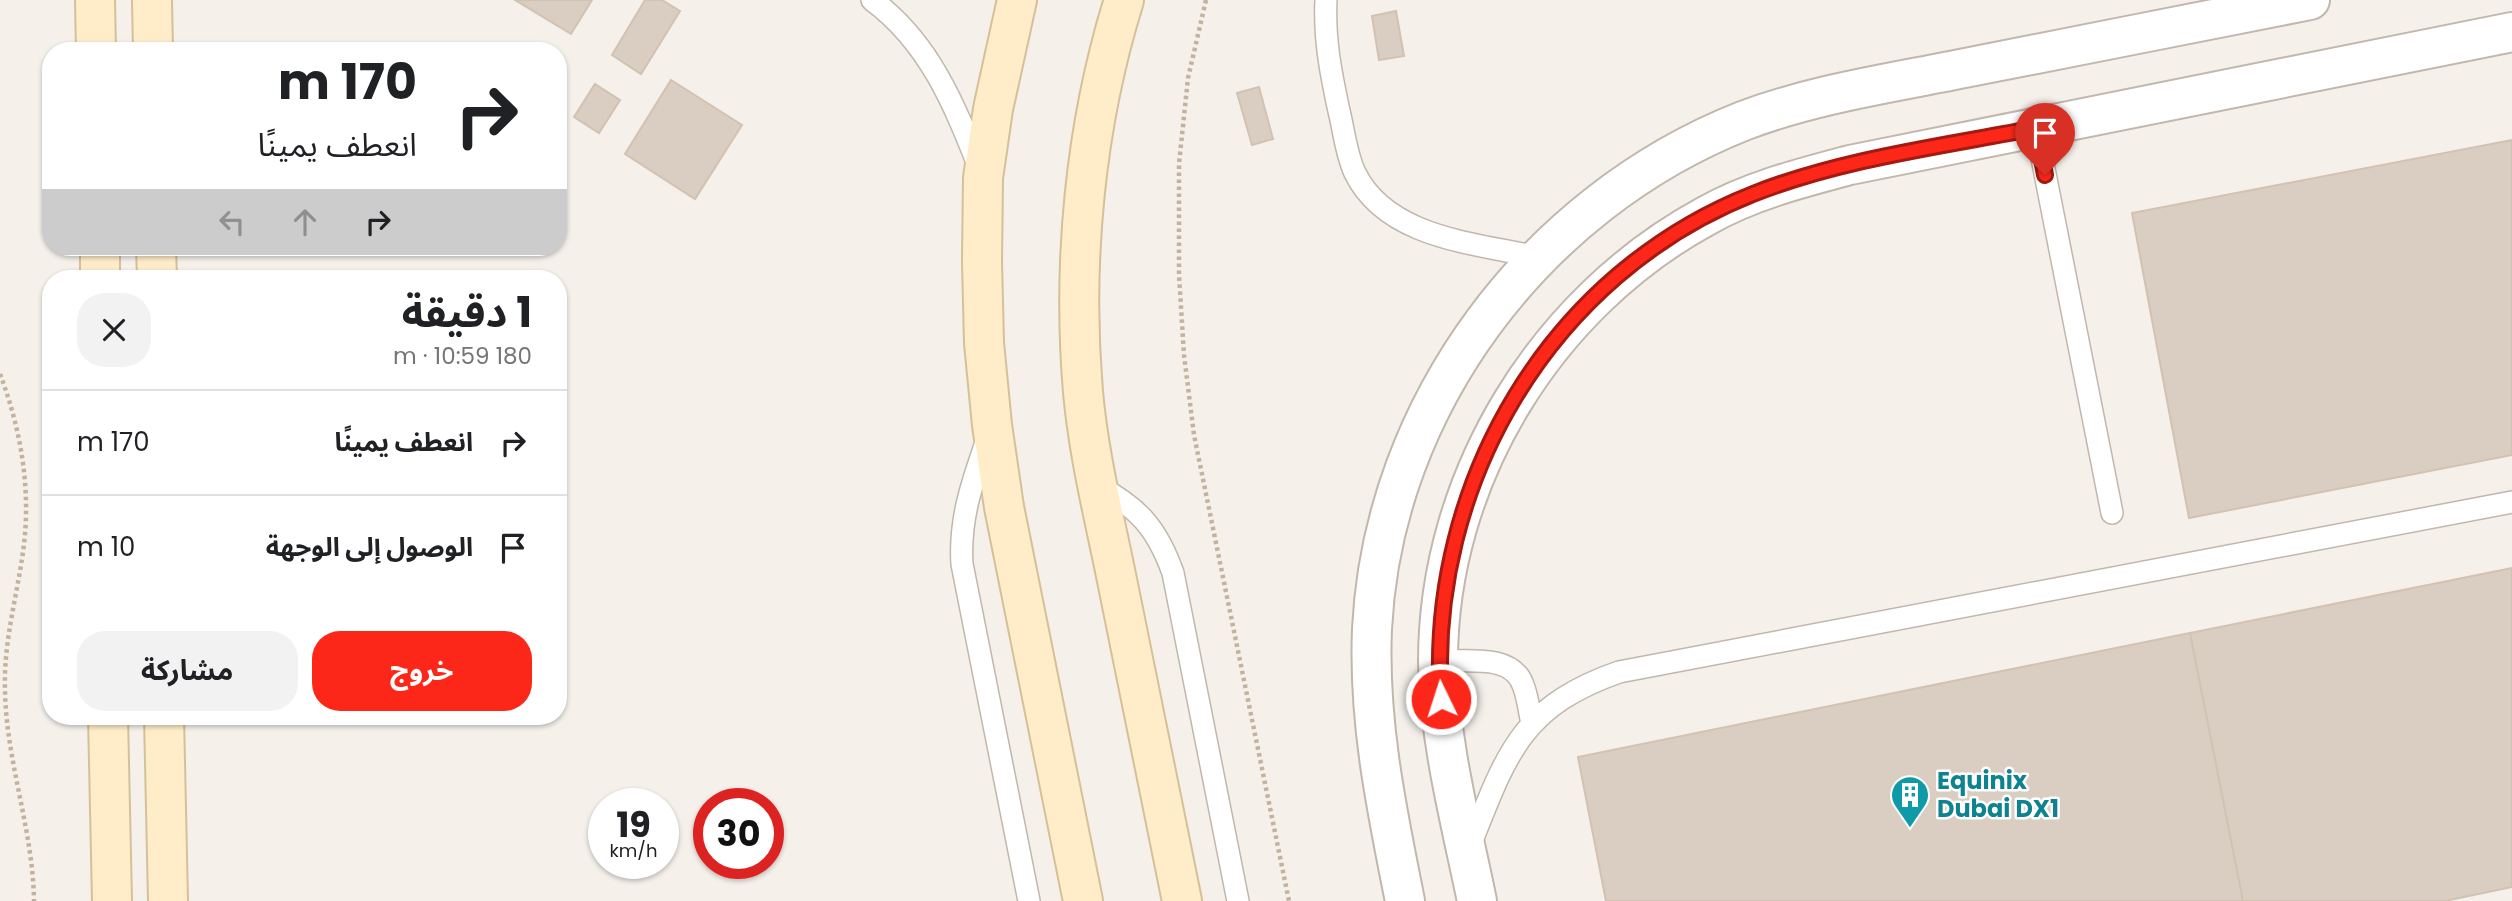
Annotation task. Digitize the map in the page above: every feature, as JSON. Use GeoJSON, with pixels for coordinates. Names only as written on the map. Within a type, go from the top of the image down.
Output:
{"type":"FeatureCollection","features":[{"type":"Feature","properties":{"kind":"street"},"geometry":{"type":"LineString","coordinates":[[95,0],[96,42]]}},
{"type":"Feature","properties":{"kind":"street"},"geometry":{"type":"LineString","coordinates":[[152,0],[153,42]]}},
{"type":"Feature","properties":{"kind":"street"},"geometry":{"type":"LineString","coordinates":[[1017,0],[993,110],[983,178],[984,343],[1004,507],[1083,901]]}},
{"type":"Feature","properties":{"kind":"street"},"geometry":{"type":"LineString","coordinates":[[1124,0],[1096,114],[1084,206],[1080,300],[1083,393],[1096,485],[1182,901]]}},
{"type":"Feature","properties":{"kind":"street"},"geometry":{"type":"LineString","coordinates":[[1405,901],[1381,783],[1371,677],[1378,575],[1388,524],[1422,427],[1445,381],[1472,337],[1503,295],[1537,257],[1614,191],[1655,164],[1744,121],[1838,93],[2310,0]]}},
{"type":"Feature","properties":{"kind":"street"},"geometry":{"type":"LineString","coordinates":[[1477,901],[1442,718],[1438,662],[1448,568],[1476,471],[1498,426],[1524,382],[1553,342],[1615,279],[1664,240],[1707,214],[1800,178],[1850,165],[2512,32]]}},
{"type":"Feature","properties":{"kind":"street"},"geometry":{"type":"LineString","coordinates":[[108,725],[112,901]]}},
{"type":"Feature","properties":{"kind":"street"},"geometry":{"type":"LineString","coordinates":[[164,725],[168,901]]}},
{"type":"Feature","properties":{"kind":"lane"},"geometry":{"type":"LineString","coordinates":[[873,0],[924,52],[943,81],[983,178]]}},
{"type":"Feature","properties":{"kind":"lane"},"geometry":{"type":"LineString","coordinates":[[1326,0],[1328,56],[1347,147],[1355,172],[1369,195],[1388,214],[1411,227],[1537,257]]}},
{"type":"Feature","properties":{"kind":"lane"},"geometry":{"type":"LineString","coordinates":[[2036,128],[2112,513]]}},
{"type":"Feature","properties":{"kind":"lane"},"geometry":{"type":"LineString","coordinates":[[992,425],[963,515],[962,564],[1029,901]]}},
{"type":"Feature","properties":{"kind":"lane"},"geometry":{"type":"LineString","coordinates":[[1096,485],[1137,511],[1153,529],[1165,550],[1173,573],[1238,901]]}},
{"type":"Feature","properties":{"kind":"lane"},"geometry":{"type":"LineString","coordinates":[[1467,853],[1508,755],[1532,723],[1555,702],[1586,684],[1619,672],[2512,502]]}},
{"type":"Feature","properties":{"kind":"lane"},"geometry":{"type":"LineString","coordinates":[[1438,662],[1491,662],[1503,664],[1514,671],[1523,684],[1532,723]]}},
{"type":"Feature","properties":{"kind":"path"},"geometry":{"type":"LineString","coordinates":[[1206,0],[1188,78],[1179,164],[1179,275],[1184,355],[1194,435],[1289,901]]}},
{"type":"Feature","properties":{"kind":"path"},"geometry":{"type":"LineString","coordinates":[[0,374],[18,433],[24,475],[26,516],[4,658],[12,761],[29,840],[34,901]]}},
{"type":"Feature","properties":{"kind":"building"},"geometry":{"type":"Polygon","coordinates":[[[515,0],[592,0],[571,34],[515,0]]]}},
{"type":"Feature","properties":{"kind":"building"},"geometry":{"type":"Polygon","coordinates":[[[645,0],[662,0],[680,11],[641,74],[612,55],[645,0]]]}},
{"type":"Feature","properties":{"kind":"building"},"geometry":{"type":"Polygon","coordinates":[[[1396,11],[1404,56],[1379,60],[1372,16],[1396,11]]]}},
{"type":"Feature","properties":{"kind":"building"},"geometry":{"type":"Polygon","coordinates":[[[671,80],[742,125],[695,199],[625,154],[671,80]]]}},
{"type":"Feature","properties":{"kind":"building"},"geometry":{"type":"Polygon","coordinates":[[[595,84],[620,100],[599,133],[574,117],[595,84]]]}},
{"type":"Feature","properties":{"kind":"building"},"geometry":{"type":"Polygon","coordinates":[[[1259,87],[1273,139],[1252,145],[1237,93],[1259,87]]]}},
{"type":"Feature","properties":{"kind":"building"},"geometry":{"type":"Polygon","coordinates":[[[2512,140],[2512,455],[2189,518],[2132,213],[2512,140]]]}},
{"type":"Feature","properties":{"kind":"building"},"geometry":{"type":"Polygon","coordinates":[[[2512,568],[2512,887],[2445,901],[2243,901],[2190,633],[2512,568]]]}},
{"type":"Feature","properties":{"kind":"building","name":"Equinix Dubai DX1"},"geometry":{"type":"Polygon","coordinates":[[[2190,633],[2243,901],[1606,901],[1578,757],[2190,633]]]}},
{"type":"Feature","properties":{"kind":"place","name":"Equinix Dubai DX1"},"geometry":{"type":"Point","coordinates":[1910,829]}},
{"type":"Feature","properties":{"kind":"route"},"geometry":{"type":"LineString","coordinates":[[1441,699],[1438,662],[1448,568],[1476,471],[1524,382],[1553,342],[1587,305],[1625,271],[1664,240],[1707,214],[1753,194],[1850,165],[2036,128],[2045,175]]}}]}
